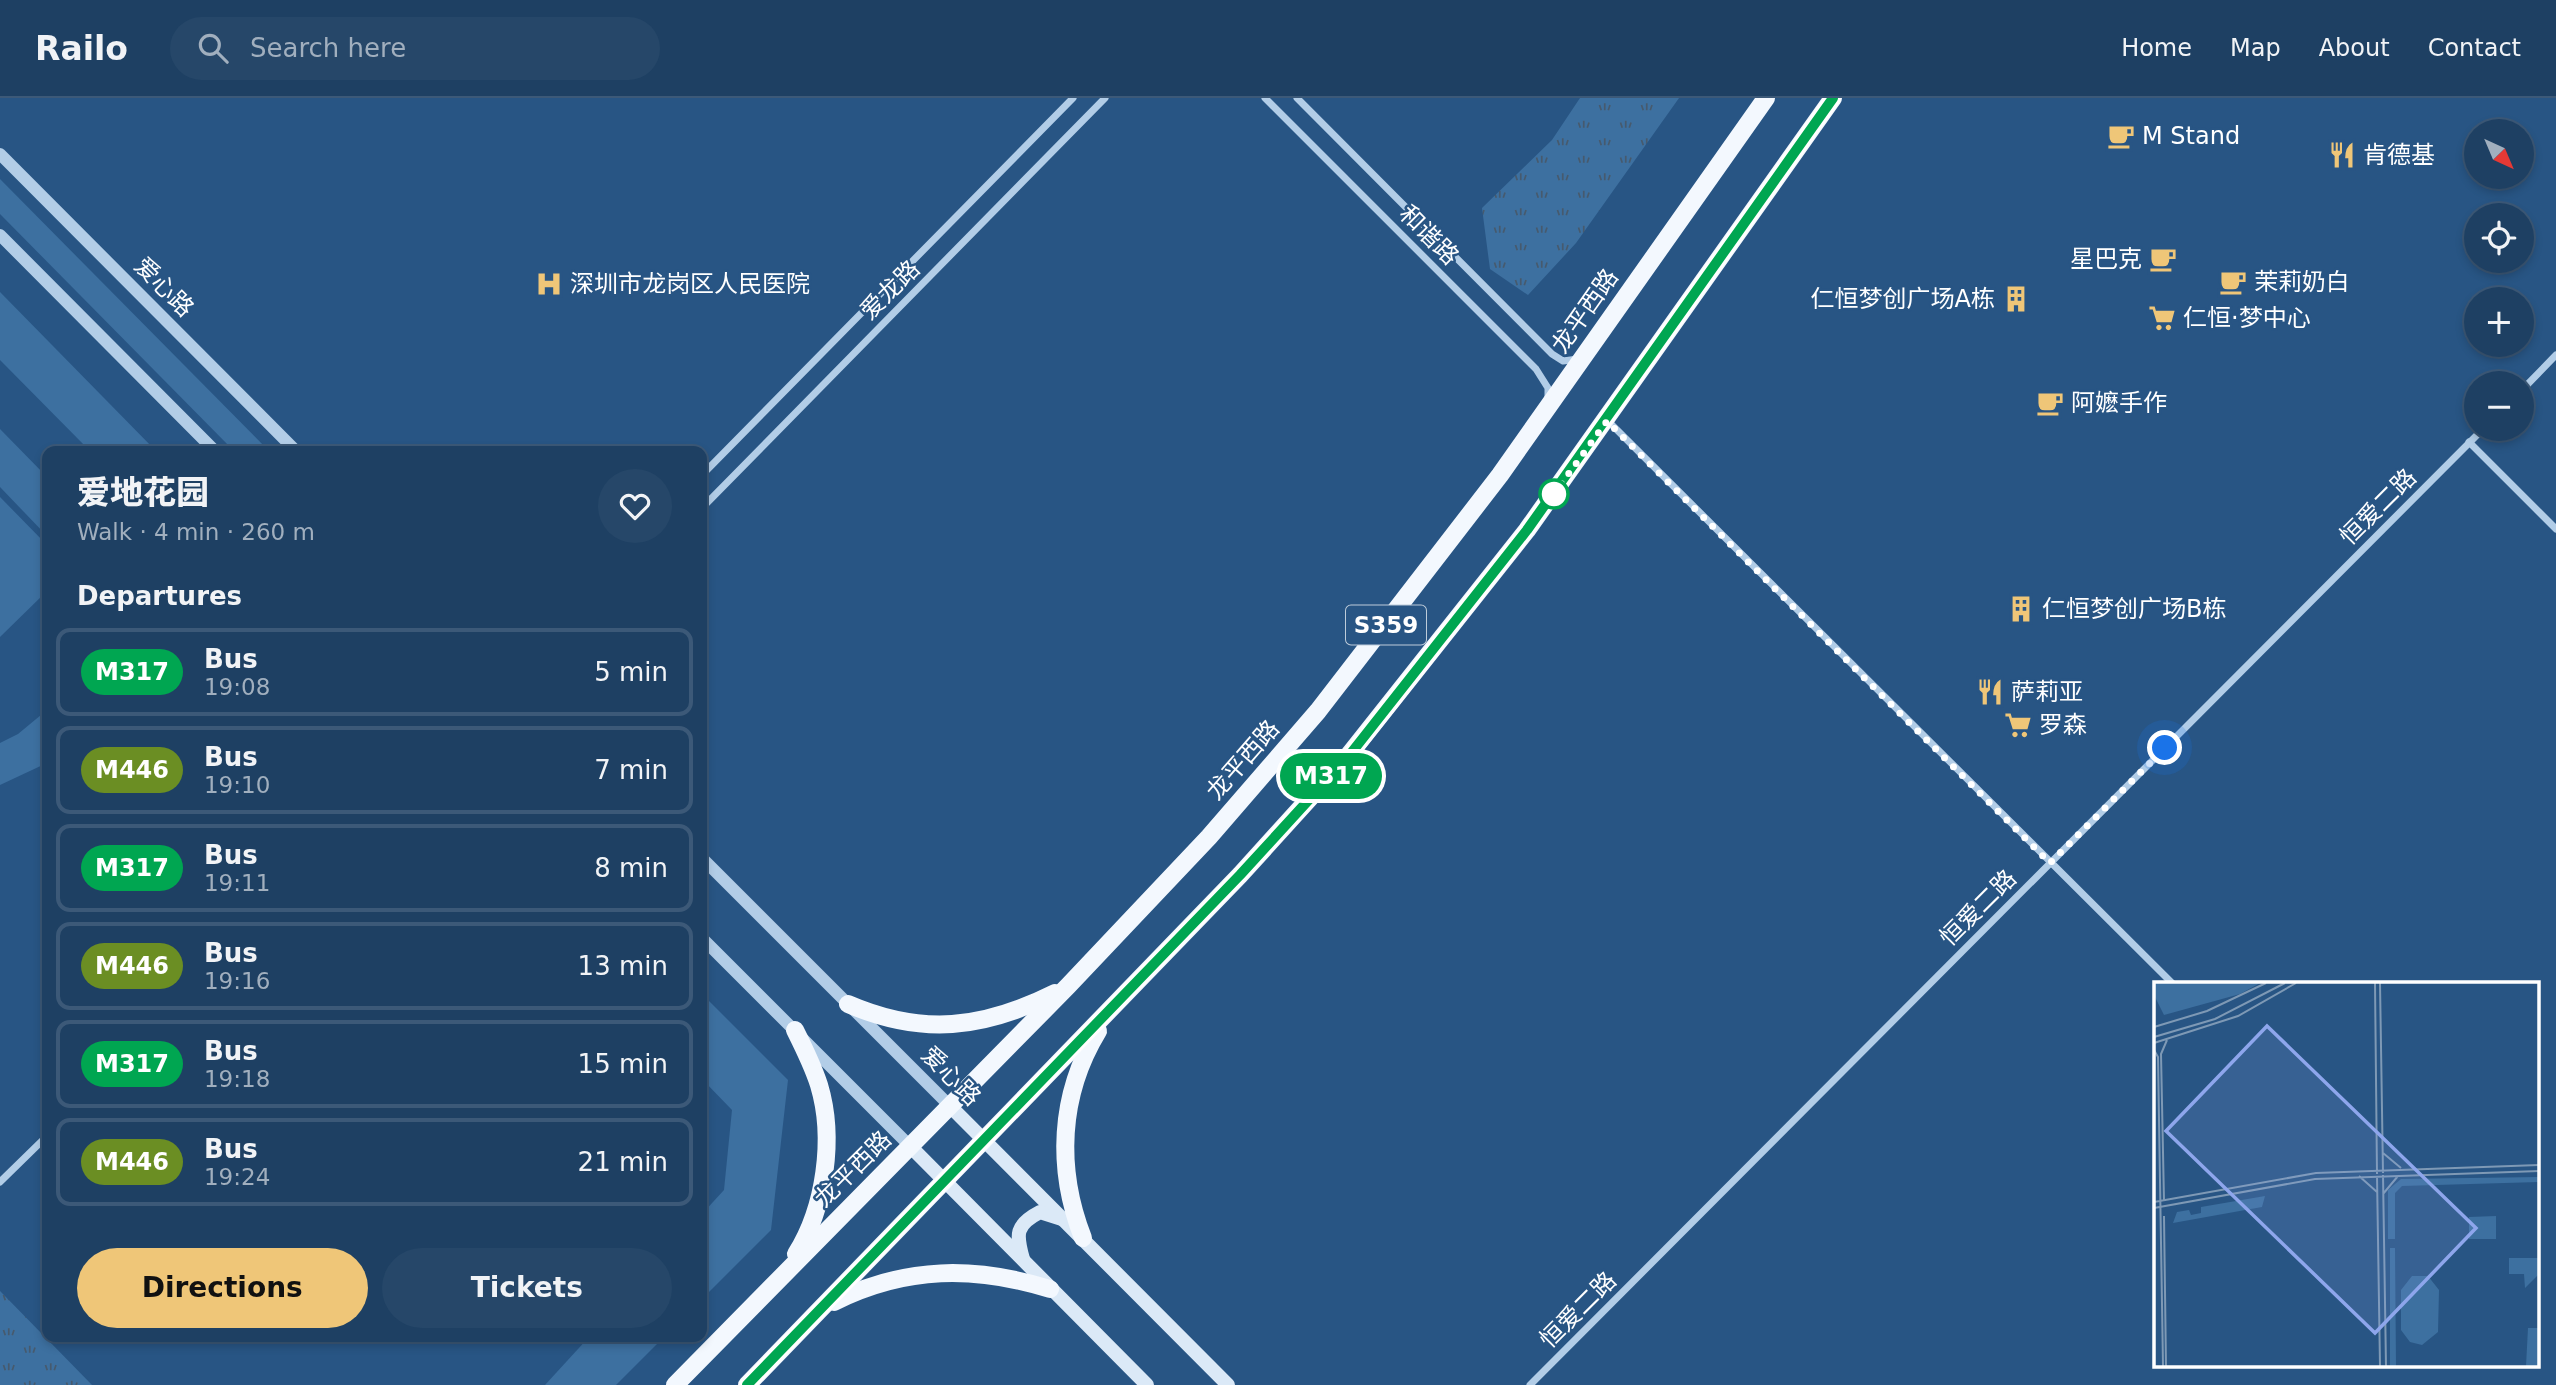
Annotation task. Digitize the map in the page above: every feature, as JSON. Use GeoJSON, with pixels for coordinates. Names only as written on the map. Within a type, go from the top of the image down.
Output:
{"type":"FeatureCollection","features":[{"type":"Feature","properties":{"kind":"main road","name":"龙平西路"},"geometry":{"type":"LineString","coordinates":[[675,1385],[1068,986],[1209,837],[1318,711],[1492,486],[1766,98]]}},
{"type":"Feature","properties":{"kind":"main road","name":"S359"},"geometry":{"type":"LineString","coordinates":[[747,1385],[1240,875],[1348,757],[1519,541],[1607,421],[1833,98]]}},
{"type":"Feature","properties":{"kind":"main road"},"geometry":{"type":"LineString","coordinates":[[848,1004],[883,1019],[916,1024],[947,1024],[986,1019],[1027,1007],[1068,986]]}},
{"type":"Feature","properties":{"kind":"main road"},"geometry":{"type":"LineString","coordinates":[[1083,1238],[1072,1210],[1066,1181],[1066,1120],[1073,1086],[1086,1050],[1113,1006]]}},
{"type":"Feature","properties":{"kind":"main road"},"geometry":{"type":"LineString","coordinates":[[783,1275],[802,1245],[815,1212],[825,1144],[820,1087],[794,1030]]}},
{"type":"Feature","properties":{"kind":"main road","name":"爱心路"},"geometry":{"type":"LineString","coordinates":[[950,1106],[1228,1385]]}},
{"type":"Feature","properties":{"kind":"main road"},"geometry":{"type":"LineString","coordinates":[[910,1146],[1147,1385]]}},
{"type":"Feature","properties":{"kind":"main road"},"geometry":{"type":"LineString","coordinates":[[1023,1260],[1017,1237],[1024,1220],[1040,1212],[1064,1219]]}},
{"type":"Feature","properties":{"kind":"main road"},"geometry":{"type":"LineString","coordinates":[[822,1309],[861,1289],[936,1273],[973,1272],[1009,1276],[1050,1289]]}},
{"type":"Feature","properties":{"kind":"street","name":"爱龙路"},"geometry":{"type":"LineString","coordinates":[[707,470],[1073,98]]}},
{"type":"Feature","properties":{"kind":"street","name":"爱龙路"},"geometry":{"type":"LineString","coordinates":[[707,503],[1105,98]]}},
{"type":"Feature","properties":{"kind":"street","name":"和谐路"},"geometry":{"type":"LineString","coordinates":[[1265,98],[1536,369],[1548,388],[1547,408]]}},
{"type":"Feature","properties":{"kind":"street","name":"和谐路"},"geometry":{"type":"LineString","coordinates":[[1297,98],[1552,354],[1563,360],[1582,358]]}},
{"type":"Feature","properties":{"kind":"street","name":"爱心路"},"geometry":{"type":"LineString","coordinates":[[0,154],[291,446]]}},
{"type":"Feature","properties":{"kind":"street"},"geometry":{"type":"LineString","coordinates":[[0,235],[210,446]]}},
{"type":"Feature","properties":{"kind":"street"},"geometry":{"type":"LineString","coordinates":[[2534,378],[2556,355]]}},
{"type":"Feature","properties":{"kind":"street"},"geometry":{"type":"LineString","coordinates":[[1607,421],[2171,982]]}},
{"type":"Feature","properties":{"kind":"street"},"geometry":{"type":"LineString","coordinates":[[2469,442],[2556,529]]}},
{"type":"Feature","properties":{"kind":"street","name":"恒爱二路"},"geometry":{"type":"LineString","coordinates":[[1530,1385],[2469,442]]}},
{"type":"Feature","properties":{"kind":"street","name":"爱心路"},"geometry":{"type":"LineString","coordinates":[[707,863],[950,1106]]}},
{"type":"Feature","properties":{"kind":"street"},"geometry":{"type":"LineString","coordinates":[[707,943],[910,1146]]}},
{"type":"Feature","properties":{"kind":"street"},"geometry":{"type":"LineString","coordinates":[[0,1182],[42,1141]]}},
{"type":"Feature","properties":{"kind":"green space"},"geometry":{"type":"Polygon","coordinates":[[[1580,98],[1679,98],[1576,243],[1528,295],[1490,269],[1482,208],[1552,140],[1580,98]]]}},
{"type":"Feature","properties":{"kind":"green space"},"geometry":{"type":"Polygon","coordinates":[[[0,179],[264,446],[229,446],[0,214],[0,179]]]}},
{"type":"Feature","properties":{"kind":"green space"},"geometry":{"type":"Polygon","coordinates":[[[0,292],[151,446],[85,446],[0,360],[0,292]]]}},
{"type":"Feature","properties":{"kind":"green space"},"geometry":{"type":"Polygon","coordinates":[[[0,429],[42,472],[42,531],[0,487],[0,429]]]}},
{"type":"Feature","properties":{"kind":"green space"},"geometry":{"type":"Polygon","coordinates":[[[0,497],[42,540],[42,596],[0,637],[0,497]]]}},
{"type":"Feature","properties":{"kind":"green space"},"geometry":{"type":"Polygon","coordinates":[[[42,714],[42,765],[0,785],[0,743],[18,734],[42,714]]]}},
{"type":"Feature","properties":{"kind":"green space"},"geometry":{"type":"Polygon","coordinates":[[[707,999],[788,1080],[771,1230],[707,1294],[707,1209],[724,1190],[732,1110],[707,1084],[707,999]]]}},
{"type":"Feature","properties":{"kind":"green space"},"geometry":{"type":"Polygon","coordinates":[[[0,1291],[42,1334],[42,1342],[50,1342],[92,1385],[0,1385],[0,1291]]]}},
{"type":"Feature","properties":{"kind":"green space"},"geometry":{"type":"Polygon","coordinates":[[[584,1342],[659,1342],[616,1385],[545,1385],[584,1342]]]}},
{"type":"Feature","properties":{"kind":"bus line","name":"M317"},"geometry":{"type":"LineString","coordinates":[[747,1385],[1240,875],[1348,757],[1527,530],[1607,421],[1833,98]]}},
{"type":"Feature","properties":{"kind":"place","name":"M Stand"},"geometry":{"type":"Point","coordinates":[2121,136]}},
{"type":"Feature","properties":{"kind":"place","name":"肯德基"},"geometry":{"type":"Point","coordinates":[2342,155]}},
{"type":"Feature","properties":{"kind":"place","name":"星巴克"},"geometry":{"type":"Point","coordinates":[2163,259]}},
{"type":"Feature","properties":{"kind":"place","name":"茉莉奶白"},"geometry":{"type":"Point","coordinates":[2233,282]}},
{"type":"Feature","properties":{"kind":"place","name":"深圳市龙岗区人民医院"},"geometry":{"type":"Point","coordinates":[549,284]}},
{"type":"Feature","properties":{"kind":"place","name":"仁恒梦创广场A栋"},"geometry":{"type":"Point","coordinates":[2016,299]}},
{"type":"Feature","properties":{"kind":"place","name":"仁恒·梦中心"},"geometry":{"type":"Point","coordinates":[2162,318]}},
{"type":"Feature","properties":{"kind":"place","name":"阿嬷手作"},"geometry":{"type":"Point","coordinates":[2050,403]}},
{"type":"Feature","properties":{"kind":"place","name":"仁恒梦创广场B栋"},"geometry":{"type":"Point","coordinates":[2021,609]}},
{"type":"Feature","properties":{"kind":"place","name":"萨莉亚"},"geometry":{"type":"Point","coordinates":[1990,692]}},
{"type":"Feature","properties":{"kind":"place","name":"罗森"},"geometry":{"type":"Point","coordinates":[2018,725]}},
{"type":"Feature","properties":{"kind":"route"},"geometry":{"type":"LineString","coordinates":[[1554,494],[1607,421],[2050,863],[2165,748]]}}]}
